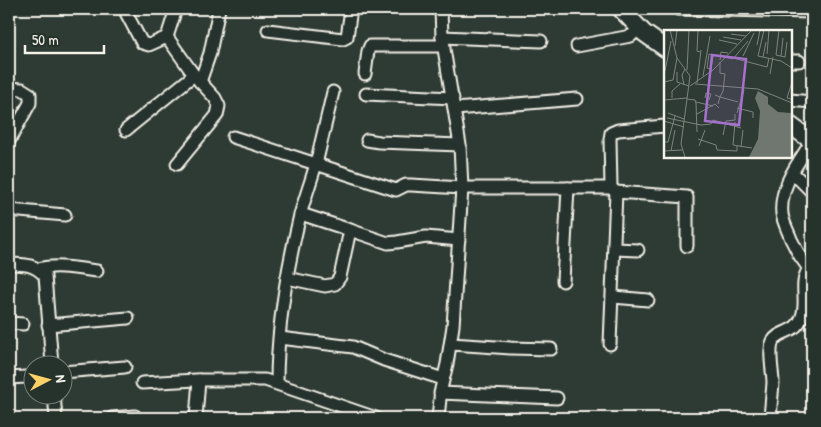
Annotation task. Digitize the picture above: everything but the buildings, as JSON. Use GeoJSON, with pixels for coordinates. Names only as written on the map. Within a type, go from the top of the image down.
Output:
{"type":"FeatureCollection","features":[{"type":"Feature","properties":{"kind":"street"},"geometry":{"type":"LineString","coordinates":[[124,9],[142,43],[149,45],[167,36],[176,9]]}},
{"type":"Feature","properties":{"kind":"street"},"geometry":{"type":"LineString","coordinates":[[126,130],[197,78],[210,53],[219,9]]}},
{"type":"Feature","properties":{"kind":"street"},"geometry":{"type":"LineString","coordinates":[[268,30],[343,40],[347,37],[351,9]]}},
{"type":"Feature","properties":{"kind":"street"},"geometry":{"type":"LineString","coordinates":[[438,418],[440,393],[453,326],[462,188],[460,145],[443,41],[441,9]]}},
{"type":"Feature","properties":{"kind":"street"},"geometry":{"type":"LineString","coordinates":[[621,9],[644,33],[664,47]]}},
{"type":"Feature","properties":{"kind":"street"},"geometry":{"type":"LineString","coordinates":[[678,9],[812,12]]}},
{"type":"Feature","properties":{"kind":"street"},"geometry":{"type":"LineString","coordinates":[[577,46],[631,36],[640,28]]}},
{"type":"Feature","properties":{"kind":"street"},"geometry":{"type":"LineString","coordinates":[[167,36],[197,78],[215,98],[219,106],[217,115],[177,164]]}},
{"type":"Feature","properties":{"kind":"street"},"geometry":{"type":"LineString","coordinates":[[364,74],[370,46],[443,41],[541,41]]}},
{"type":"Feature","properties":{"kind":"street"},"geometry":{"type":"LineString","coordinates":[[9,88],[22,89],[30,94],[30,103],[9,141]]}},
{"type":"Feature","properties":{"kind":"street"},"geometry":{"type":"LineString","coordinates":[[277,383],[287,278],[301,214],[316,164],[333,92]]}},
{"type":"Feature","properties":{"kind":"street"},"geometry":{"type":"LineString","coordinates":[[366,94],[454,104],[577,99]]}},
{"type":"Feature","properties":{"kind":"street"},"geometry":{"type":"LineString","coordinates":[[791,100],[812,102]]}},
{"type":"Feature","properties":{"kind":"street"},"geometry":{"type":"LineString","coordinates":[[610,344],[615,248],[611,132],[664,126]]}},
{"type":"Feature","properties":{"kind":"street"},"geometry":{"type":"LineString","coordinates":[[770,418],[773,386],[771,350],[773,342],[776,337],[794,329],[800,322],[804,306],[804,281],[806,274],[811,269],[805,264],[796,250],[782,216],[781,197],[792,173],[812,141],[791,127]]}},
{"type":"Feature","properties":{"kind":"street"},"geometry":{"type":"LineString","coordinates":[[233,137],[391,190],[411,185],[462,188],[568,188],[687,197],[687,246]]}},
{"type":"Feature","properties":{"kind":"street"},"geometry":{"type":"LineString","coordinates":[[367,140],[460,145]]}},
{"type":"Feature","properties":{"kind":"street"},"geometry":{"type":"LineString","coordinates":[[792,173],[812,192]]}},
{"type":"Feature","properties":{"kind":"street"},"geometry":{"type":"LineString","coordinates":[[563,281],[568,188]]}},
{"type":"Feature","properties":{"kind":"street"},"geometry":{"type":"LineString","coordinates":[[9,210],[65,215]]}},
{"type":"Feature","properties":{"kind":"street"},"geometry":{"type":"LineString","coordinates":[[301,214],[388,242],[426,237],[459,240]]}},
{"type":"Feature","properties":{"kind":"street"},"geometry":{"type":"LineString","coordinates":[[287,278],[325,286],[335,284],[340,277],[350,230]]}},
{"type":"Feature","properties":{"kind":"street"},"geometry":{"type":"LineString","coordinates":[[615,248],[638,250]]}},
{"type":"Feature","properties":{"kind":"street"},"geometry":{"type":"LineString","coordinates":[[9,264],[33,266],[39,269],[45,276],[51,354]]}},
{"type":"Feature","properties":{"kind":"street"},"geometry":{"type":"LineString","coordinates":[[39,269],[46,267],[98,271]]}},
{"type":"Feature","properties":{"kind":"street"},"geometry":{"type":"LineString","coordinates":[[613,297],[648,300]]}},
{"type":"Feature","properties":{"kind":"street"},"geometry":{"type":"LineString","coordinates":[[48,324],[128,318]]}},
{"type":"Feature","properties":{"kind":"street"},"geometry":{"type":"LineString","coordinates":[[9,324],[23,324]]}},
{"type":"Feature","properties":{"kind":"street"},"geometry":{"type":"LineString","coordinates":[[280,338],[353,347],[384,360],[443,379]]}},
{"type":"Feature","properties":{"kind":"street"},"geometry":{"type":"LineString","coordinates":[[451,344],[551,349]]}},
{"type":"Feature","properties":{"kind":"street"},"geometry":{"type":"LineString","coordinates":[[72,371],[125,368]]}},
{"type":"Feature","properties":{"kind":"street"},"geometry":{"type":"LineString","coordinates":[[9,378],[22,378]]}},
{"type":"Feature","properties":{"kind":"street"},"geometry":{"type":"LineString","coordinates":[[196,418],[199,380]]}},
{"type":"Feature","properties":{"kind":"street"},"geometry":{"type":"LineString","coordinates":[[142,383],[199,380],[265,380],[376,418]]}},
{"type":"Feature","properties":{"kind":"street"},"geometry":{"type":"LineString","coordinates":[[440,393],[558,398]]}},
{"type":"Feature","properties":{"kind":"street"},"geometry":{"type":"LineString","coordinates":[[55,404],[56,418]]}},
{"type":"Feature","properties":{"kind":"street"},"geometry":{"type":"LineString","coordinates":[[112,418],[135,416]]}}]}
